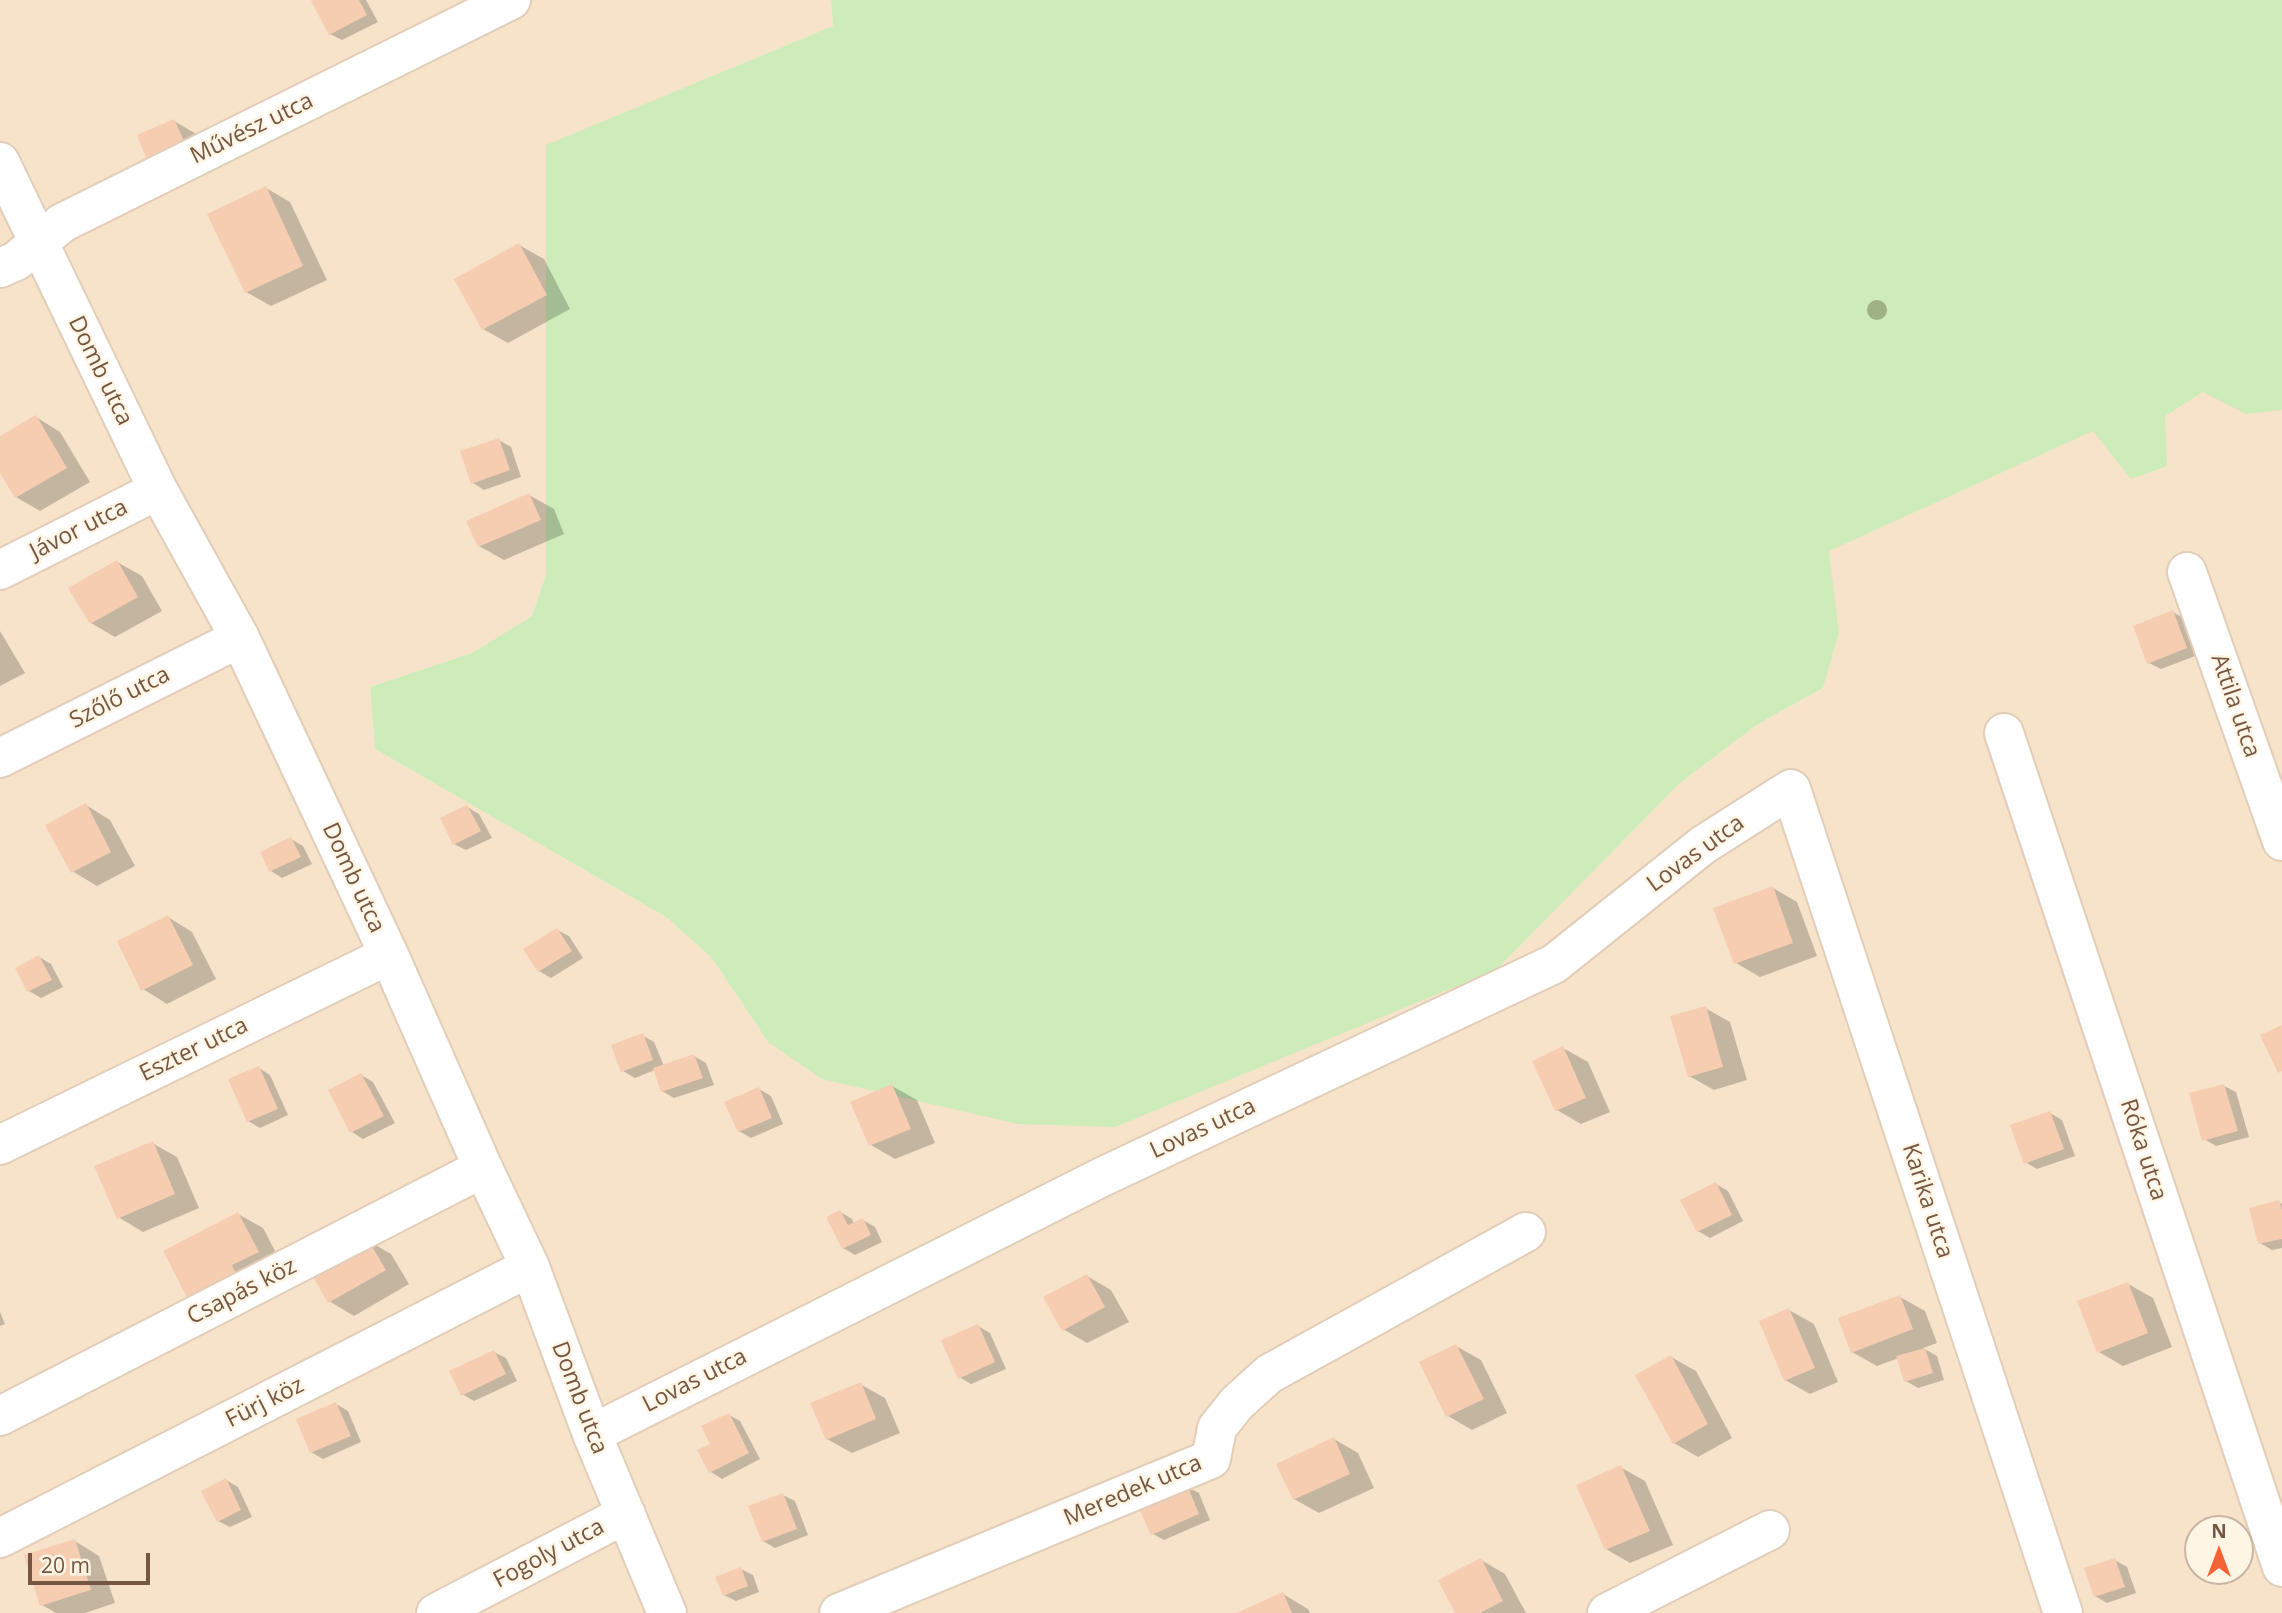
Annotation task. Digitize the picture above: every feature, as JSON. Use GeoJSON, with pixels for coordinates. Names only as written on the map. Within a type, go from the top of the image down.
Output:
{"type":"FeatureCollection","features":[{"type":"Feature","properties":{"kind":"street","name":"Művész utca"},"geometry":{"type":"LineString","coordinates":[[0,268],[16,261],[62,223],[511,0]]}},
{"type":"Feature","properties":{"kind":"street","name":"Domb utca"},"geometry":{"type":"LineString","coordinates":[[0,162],[158,490],[240,638],[389,955],[530,1267],[592,1434],[667,1613]]}},
{"type":"Feature","properties":{"kind":"street","name":"Jávor utca"},"geometry":{"type":"LineString","coordinates":[[0,570],[158,490]]}},
{"type":"Feature","properties":{"kind":"street","name":"Attila utca"},"geometry":{"type":"LineString","coordinates":[[2187,572],[2282,841]]}},
{"type":"Feature","properties":{"kind":"street","name":"Szőlő utca"},"geometry":{"type":"LineString","coordinates":[[0,758],[240,638]]}},
{"type":"Feature","properties":{"kind":"street","name":"Róka utca"},"geometry":{"type":"LineString","coordinates":[[2004,733],[2282,1567]]}},
{"type":"Feature","properties":{"kind":"street","name":"Lovas utca"},"geometry":{"type":"LineString","coordinates":[[592,1434],[1101,1177],[1554,964],[1703,845],[1791,789]]}},
{"type":"Feature","properties":{"kind":"street","name":"Karika utca"},"geometry":{"type":"LineString","coordinates":[[1791,789],[2063,1613]]}},
{"type":"Feature","properties":{"kind":"street","name":"Eszter utca"},"geometry":{"type":"LineString","coordinates":[[0,1145],[389,955]]}},
{"type":"Feature","properties":{"kind":"street","name":"Csapás köz"},"geometry":{"type":"LineString","coordinates":[[0,1416],[483,1168]]}},
{"type":"Feature","properties":{"kind":"street","name":"Meredek utca"},"geometry":{"type":"LineString","coordinates":[[839,1613],[1211,1459],[1217,1428],[1237,1403],[1269,1374],[1526,1232]]}},
{"type":"Feature","properties":{"kind":"street","name":"Fürj köz"},"geometry":{"type":"LineString","coordinates":[[0,1538],[530,1267]]}},
{"type":"Feature","properties":{"kind":"street","name":"Fogoly utca"},"geometry":{"type":"LineString","coordinates":[[436,1613],[626,1514]]}},
{"type":"Feature","properties":{"kind":"street"},"geometry":{"type":"LineString","coordinates":[[1607,1613],[1770,1530]]}},
{"type":"Feature","properties":{"kind":"shaded area"},"geometry":{"type":"Polygon","coordinates":[[[0,0],[831,0],[833,26],[546,146],[546,574],[532,616],[472,653],[370,687],[375,749],[666,917],[711,957],[768,1042],[1496,970],[1680,783],[1758,724],[1823,688],[1839,633],[1823,513],[2282,0],[2282,1613],[0,1613],[0,0]]]}},
{"type":"Feature","properties":{"kind":"green space"},"geometry":{"type":"Polygon","coordinates":[[[831,0],[2282,0],[2282,410],[2246,414],[2203,392],[2165,416],[2167,466],[2131,479],[2093,431],[1829,551],[1839,633],[1823,688],[1758,724],[1680,783],[1496,970],[1115,1127],[1018,1124],[822,1079],[768,1042],[711,957],[666,917],[375,749],[370,687],[472,653],[532,616],[546,574],[546,145],[833,26],[831,0]]]}},
{"type":"Feature","properties":{"kind":"building"},"geometry":{"type":"Polygon","coordinates":[[[359,0],[367,15],[329,35],[311,1],[359,0]]]}},
{"type":"Feature","properties":{"kind":"building"},"geometry":{"type":"Polygon","coordinates":[[[174,119],[185,143],[147,160],[137,135],[174,119]]]}},
{"type":"Feature","properties":{"kind":"building"},"geometry":{"type":"Polygon","coordinates":[[[266,186],[303,266],[245,293],[207,214],[266,186]]]}},
{"type":"Feature","properties":{"kind":"building"},"geometry":{"type":"Polygon","coordinates":[[[519,243],[547,295],[482,330],[454,279],[519,243]]]}},
{"type":"Feature","properties":{"kind":"building"},"geometry":{"type":"Polygon","coordinates":[[[36,415],[67,468],[15,498],[0,473],[0,436],[36,415]]]}},
{"type":"Feature","properties":{"kind":"building"},"geometry":{"type":"Polygon","coordinates":[[[499,438],[510,470],[471,484],[460,451],[499,438]]]}},
{"type":"Feature","properties":{"kind":"building"},"geometry":{"type":"Polygon","coordinates":[[[529,493],[541,520],[478,547],[466,521],[529,493]]]}},
{"type":"Feature","properties":{"kind":"building"},"geometry":{"type":"Polygon","coordinates":[[[117,560],[138,597],[90,624],[68,588],[117,560]]]}},
{"type":"Feature","properties":{"kind":"building"},"geometry":{"type":"Polygon","coordinates":[[[2173,610],[2187,648],[2147,664],[2133,626],[2173,610]]]}},
{"type":"Feature","properties":{"kind":"building"},"geometry":{"type":"Polygon","coordinates":[[[86,803],[111,852],[71,873],[45,825],[86,803]]]}},
{"type":"Feature","properties":{"kind":"building"},"geometry":{"type":"Polygon","coordinates":[[[467,805],[481,831],[453,845],[440,818],[467,805]]]}},
{"type":"Feature","properties":{"kind":"building"},"geometry":{"type":"Polygon","coordinates":[[[291,837],[301,857],[269,872],[260,852],[291,837]]]}},
{"type":"Feature","properties":{"kind":"building"},"geometry":{"type":"Polygon","coordinates":[[[1773,886],[1793,943],[1734,964],[1713,908],[1773,886]]]}},
{"type":"Feature","properties":{"kind":"building"},"geometry":{"type":"Polygon","coordinates":[[[168,915],[193,965],[141,991],[117,941],[168,915]]]}},
{"type":"Feature","properties":{"kind":"building"},"geometry":{"type":"Polygon","coordinates":[[[557,928],[572,951],[538,972],[523,949],[557,928]]]}},
{"type":"Feature","properties":{"kind":"building"},"geometry":{"type":"Polygon","coordinates":[[[39,955],[52,980],[27,992],[15,968],[39,955]]]}},
{"type":"Feature","properties":{"kind":"building"},"geometry":{"type":"Polygon","coordinates":[[[1706,1006],[1723,1067],[1688,1077],[1670,1016],[1706,1006]]]}},
{"type":"Feature","properties":{"kind":"building"},"geometry":{"type":"Polygon","coordinates":[[[2282,1025],[2282,1071],[2278,1073],[2260,1035],[2282,1025]]]}},
{"type":"Feature","properties":{"kind":"building"},"geometry":{"type":"Polygon","coordinates":[[[643,1033],[653,1060],[621,1072],[611,1045],[643,1033]]]}},
{"type":"Feature","properties":{"kind":"building"},"geometry":{"type":"Polygon","coordinates":[[[1563,1046],[1586,1098],[1555,1111],[1532,1061],[1563,1046]]]}},
{"type":"Feature","properties":{"kind":"building"},"geometry":{"type":"Polygon","coordinates":[[[694,1054],[703,1078],[661,1092],[653,1068],[694,1054]]]}},
{"type":"Feature","properties":{"kind":"building"},"geometry":{"type":"Polygon","coordinates":[[[259,1066],[278,1109],[247,1122],[228,1079],[259,1066]]]}},
{"type":"Feature","properties":{"kind":"building"},"geometry":{"type":"Polygon","coordinates":[[[361,1073],[384,1116],[350,1133],[328,1090],[361,1073]]]}},
{"type":"Feature","properties":{"kind":"building"},"geometry":{"type":"Polygon","coordinates":[[[892,1084],[911,1129],[869,1146],[850,1102],[892,1084]]]}},
{"type":"Feature","properties":{"kind":"building"},"geometry":{"type":"Polygon","coordinates":[[[2224,1084],[2238,1131],[2202,1141],[2189,1093],[2224,1084]]]}},
{"type":"Feature","properties":{"kind":"building"},"geometry":{"type":"Polygon","coordinates":[[[759,1087],[772,1118],[738,1132],[724,1102],[759,1087]]]}},
{"type":"Feature","properties":{"kind":"building"},"geometry":{"type":"Polygon","coordinates":[[[2050,1111],[2064,1149],[2024,1164],[2010,1125],[2050,1111]]]}},
{"type":"Feature","properties":{"kind":"building"},"geometry":{"type":"Polygon","coordinates":[[[153,1141],[175,1194],[117,1219],[94,1166],[153,1141]]]}},
{"type":"Feature","properties":{"kind":"building"},"geometry":{"type":"Polygon","coordinates":[[[1716,1182],[1732,1215],[1697,1232],[1680,1200],[1716,1182]]]}},
{"type":"Feature","properties":{"kind":"building"},"geometry":{"type":"Polygon","coordinates":[[[2279,1200],[2282,1210],[2282,1239],[2258,1244],[2249,1208],[2279,1200]]]}},
{"type":"Feature","properties":{"kind":"building"},"geometry":{"type":"Polygon","coordinates":[[[840,1210],[848,1225],[863,1218],[871,1235],[842,1249],[826,1217],[840,1210]]]}},
{"type":"Feature","properties":{"kind":"building"},"geometry":{"type":"Polygon","coordinates":[[[238,1212],[259,1252],[232,1265],[236,1274],[188,1299],[163,1251],[238,1212]]]}},
{"type":"Feature","properties":{"kind":"building"},"geometry":{"type":"Polygon","coordinates":[[[367,1238],[386,1270],[328,1303],[309,1270],[367,1238]]]}},
{"type":"Feature","properties":{"kind":"building"},"geometry":{"type":"Polygon","coordinates":[[[1087,1274],[1105,1307],[1062,1331],[1043,1297],[1087,1274]]]}},
{"type":"Feature","properties":{"kind":"building"},"geometry":{"type":"Polygon","coordinates":[[[2128,1282],[2148,1333],[2097,1353],[2077,1301],[2128,1282]]]}},
{"type":"Feature","properties":{"kind":"building"},"geometry":{"type":"Polygon","coordinates":[[[1900,1295],[1913,1329],[1851,1353],[1838,1318],[1900,1295]]]}},
{"type":"Feature","properties":{"kind":"building"},"geometry":{"type":"Polygon","coordinates":[[[1789,1308],[1815,1368],[1784,1381],[1759,1321],[1789,1308]]]}},
{"type":"Feature","properties":{"kind":"building"},"geometry":{"type":"Polygon","coordinates":[[[978,1324],[995,1362],[958,1379],[941,1340],[978,1324]]]}},
{"type":"Feature","properties":{"kind":"building"},"geometry":{"type":"Polygon","coordinates":[[[1456,1344],[1484,1399],[1446,1417],[1419,1362],[1456,1344]]]}},
{"type":"Feature","properties":{"kind":"building"},"geometry":{"type":"Polygon","coordinates":[[[1925,1348],[1933,1373],[1904,1382],[1896,1356],[1925,1348]]]}},
{"type":"Feature","properties":{"kind":"building"},"geometry":{"type":"Polygon","coordinates":[[[494,1350],[506,1374],[461,1396],[449,1371],[494,1350]]]}},
{"type":"Feature","properties":{"kind":"building"},"geometry":{"type":"Polygon","coordinates":[[[1671,1355],[1708,1424],[1673,1444],[1635,1375],[1671,1355]]]}},
{"type":"Feature","properties":{"kind":"building"},"geometry":{"type":"Polygon","coordinates":[[[861,1382],[876,1419],[826,1440],[810,1403],[861,1382]]]}},
{"type":"Feature","properties":{"kind":"building"},"geometry":{"type":"Polygon","coordinates":[[[336,1402],[351,1436],[310,1453],[296,1419],[336,1402]]]}},
{"type":"Feature","properties":{"kind":"building"},"geometry":{"type":"Polygon","coordinates":[[[729,1413],[749,1453],[709,1473],[697,1450],[710,1444],[701,1426],[729,1413]]]}},
{"type":"Feature","properties":{"kind":"building"},"geometry":{"type":"Polygon","coordinates":[[[1334,1437],[1350,1474],[1293,1500],[1276,1464],[1334,1437]]]}},
{"type":"Feature","properties":{"kind":"building"},"geometry":{"type":"Polygon","coordinates":[[[1621,1465],[1650,1531],[1605,1550],[1576,1485],[1621,1465]]]}},
{"type":"Feature","properties":{"kind":"building"},"geometry":{"type":"Polygon","coordinates":[[[226,1478],[241,1510],[217,1522],[201,1491],[226,1478]]]}},
{"type":"Feature","properties":{"kind":"building"},"geometry":{"type":"Polygon","coordinates":[[[1187,1485],[1199,1514],[1151,1535],[1138,1506],[1187,1485]]]}},
{"type":"Feature","properties":{"kind":"building"},"geometry":{"type":"Polygon","coordinates":[[[783,1493],[797,1529],[762,1542],[748,1506],[783,1493]]]}},
{"type":"Feature","properties":{"kind":"building"},"geometry":{"type":"Polygon","coordinates":[[[75,1539],[91,1590],[40,1606],[24,1555],[75,1539]]]}},
{"type":"Feature","properties":{"kind":"building"},"geometry":{"type":"Polygon","coordinates":[[[1481,1558],[1503,1601],[1480,1613],[1455,1613],[1438,1580],[1481,1558]]]}},
{"type":"Feature","properties":{"kind":"building"},"geometry":{"type":"Polygon","coordinates":[[[2115,1558],[2125,1587],[2094,1597],[2084,1568],[2115,1558]]]}},
{"type":"Feature","properties":{"kind":"building"},"geometry":{"type":"Polygon","coordinates":[[[741,1567],[748,1586],[723,1596],[715,1577],[741,1567]]]}},
{"type":"Feature","properties":{"kind":"building"},"geometry":{"type":"Polygon","coordinates":[[[1283,1592],[1292,1613],[1236,1613],[1283,1592]]]}}]}
